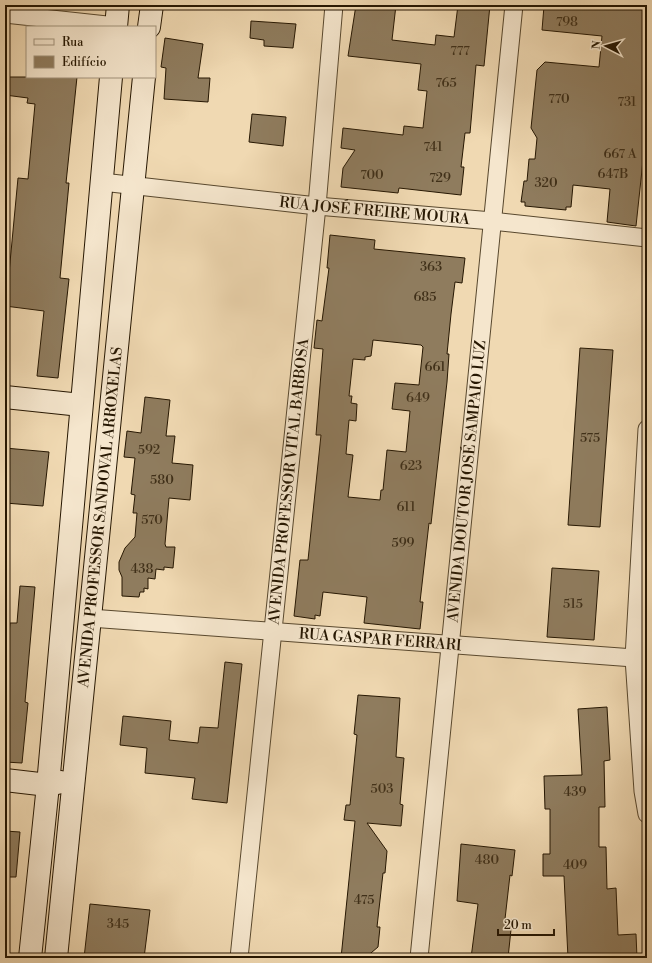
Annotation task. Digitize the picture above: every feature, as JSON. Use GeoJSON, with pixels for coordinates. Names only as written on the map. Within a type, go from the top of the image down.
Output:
{"type":"FeatureCollection","features":[{"type":"Feature","properties":{"kind":"street"},"geometry":{"type":"LineString","coordinates":[[149,26],[152,5]]}},
{"type":"Feature","properties":{"kind":"street","name":"AVENIDA PROFESSOR VITAL BARBOSA"},"geometry":{"type":"LineString","coordinates":[[239,958],[317,206],[334,5]]}},
{"type":"Feature","properties":{"kind":"street","name":"AVENIDA DOUTOR JOSÉ SAMPAIO LUZ"},"geometry":{"type":"LineString","coordinates":[[419,958],[514,5]]}},
{"type":"Feature","properties":{"kind":"street"},"geometry":{"type":"LineString","coordinates":[[5,14],[116,19]]}},
{"type":"Feature","properties":{"kind":"street","name":"AVENIDA PROFESSOR SANDOVAL ARROXELAS"},"geometry":{"type":"LineString","coordinates":[[30,958],[48,784],[111,78]]}},
{"type":"Feature","properties":{"kind":"street","name":"AVENIDA PROFESSOR SANDOVAL ARROXELAS"},"geometry":{"type":"LineString","coordinates":[[56,958],[144,78]]}},
{"type":"Feature","properties":{"kind":"street","name":"RUA JOSÉ FREIRE MOURA"},"geometry":{"type":"LineString","coordinates":[[102,182],[317,206],[647,238]]}},
{"type":"Feature","properties":{"kind":"street"},"geometry":{"type":"LineString","coordinates":[[5,398],[82,405]]}},
{"type":"Feature","properties":{"kind":"street"},"geometry":{"type":"LineString","coordinates":[[647,429],[640,658],[643,792],[647,814]]}},
{"type":"Feature","properties":{"kind":"street","name":"RUA GASPAR FERRARI"},"geometry":{"type":"LineString","coordinates":[[90,618],[640,658]]}},
{"type":"Feature","properties":{"kind":"street"},"geometry":{"type":"LineString","coordinates":[[5,780],[48,784],[62,782],[74,776]]}},
{"type":"Feature","properties":{"kind":"building"},"geometry":{"type":"Polygon","coordinates":[[[356,5],[396,5],[392,40],[435,45],[436,35],[454,37],[458,5],[490,5],[484,66],[476,65],[470,133],[465,133],[461,167],[464,167],[461,195],[399,188],[398,193],[341,187],[343,168],[355,150],[341,148],[343,128],[403,135],[404,126],[423,128],[427,91],[418,90],[421,64],[348,56],[356,5]]]}},
{"type":"Feature","properties":{"kind":"building"},"geometry":{"type":"Polygon","coordinates":[[[547,5],[647,5],[647,123],[636,226],[607,222],[610,189],[573,185],[571,207],[566,207],[566,210],[525,206],[525,202],[521,202],[524,181],[527,181],[529,159],[535,159],[537,138],[531,128],[537,70],[545,62],[599,67],[602,36],[542,30],[544,6],[547,7],[547,5]]]}},
{"type":"Feature","properties":{"kind":"building"},"geometry":{"type":"Polygon","coordinates":[[[251,21],[296,24],[293,48],[264,46],[264,40],[250,38],[251,21]]]}},
{"type":"Feature","properties":{"kind":"building"},"geometry":{"type":"Polygon","coordinates":[[[165,38],[203,44],[198,78],[210,78],[208,102],[164,99],[166,68],[161,67],[165,38]]]}},
{"type":"Feature","properties":{"kind":"building"},"geometry":{"type":"Polygon","coordinates":[[[5,77],[77,78],[66,183],[69,183],[60,278],[69,279],[58,378],[37,376],[44,311],[5,306],[5,272],[9,273],[18,178],[28,179],[35,104],[27,103],[28,98],[5,95],[5,77]]]}},
{"type":"Feature","properties":{"kind":"building"},"geometry":{"type":"Polygon","coordinates":[[[252,114],[286,117],[283,146],[249,142],[252,114]]]}},
{"type":"Feature","properties":{"kind":"building"},"geometry":{"type":"Polygon","coordinates":[[[330,235],[375,240],[374,249],[465,258],[462,283],[455,282],[451,314],[447,354],[449,354],[447,382],[431,524],[429,523],[420,602],[423,602],[420,629],[364,623],[367,597],[323,592],[320,616],[315,615],[315,619],[294,616],[300,560],[308,560],[321,435],[316,435],[323,349],[314,348],[317,320],[322,321],[329,268],[327,268],[330,235]],[[373,340],[371,356],[365,357],[365,360],[353,359],[349,396],[352,396],[351,403],[357,404],[356,421],[349,420],[346,454],[353,455],[348,497],[380,500],[381,490],[383,490],[387,450],[406,452],[410,411],[392,409],[395,383],[419,385],[423,347],[421,345],[373,340]]]}},
{"type":"Feature","properties":{"kind":"building"},"geometry":{"type":"Polygon","coordinates":[[[580,348],[613,350],[600,527],[568,525],[580,348]]]}},
{"type":"Feature","properties":{"kind":"building"},"geometry":{"type":"Polygon","coordinates":[[[145,397],[170,400],[166,436],[175,436],[172,463],[193,465],[190,500],[169,498],[165,544],[166,547],[175,547],[173,568],[164,567],[164,570],[156,569],[155,579],[148,578],[148,589],[144,588],[144,592],[140,592],[139,597],[122,596],[122,577],[119,570],[119,562],[125,548],[135,537],[137,513],[133,513],[135,495],[131,494],[135,458],[124,457],[127,431],[141,433],[145,397]]]}},
{"type":"Feature","properties":{"kind":"building"},"geometry":{"type":"Polygon","coordinates":[[[5,448],[49,452],[43,506],[5,503],[5,448]]]}},
{"type":"Feature","properties":{"kind":"building"},"geometry":{"type":"Polygon","coordinates":[[[552,568],[599,571],[594,640],[547,637],[552,568]]]}},
{"type":"Feature","properties":{"kind":"building"},"geometry":{"type":"Polygon","coordinates":[[[20,586],[35,587],[25,702],[28,703],[22,763],[5,762],[5,645],[8,645],[10,623],[17,623],[20,586]]]}},
{"type":"Feature","properties":{"kind":"building"},"geometry":{"type":"Polygon","coordinates":[[[225,662],[242,664],[227,803],[192,799],[195,778],[145,773],[147,748],[120,745],[123,716],[171,721],[169,740],[198,743],[200,727],[218,728],[225,662]]]}},
{"type":"Feature","properties":{"kind":"building"},"geometry":{"type":"Polygon","coordinates":[[[358,695],[400,698],[396,757],[404,758],[400,804],[403,805],[401,826],[367,823],[387,851],[377,927],[380,927],[378,947],[365,958],[341,958],[355,821],[344,820],[346,805],[350,805],[357,735],[354,734],[358,695]]]}},
{"type":"Feature","properties":{"kind":"building"},"geometry":{"type":"Polygon","coordinates":[[[607,707],[610,760],[604,761],[605,807],[599,807],[599,847],[606,847],[607,889],[616,888],[618,935],[636,934],[637,958],[568,958],[564,876],[543,876],[543,854],[550,854],[550,809],[545,809],[544,776],[582,775],[578,709],[607,707]]]}},
{"type":"Feature","properties":{"kind":"building"},"geometry":{"type":"Polygon","coordinates":[[[5,831],[20,832],[16,877],[5,877],[5,831]]]}},
{"type":"Feature","properties":{"kind":"building"},"geometry":{"type":"Polygon","coordinates":[[[461,844],[515,850],[512,876],[510,875],[505,919],[512,920],[508,958],[471,958],[478,904],[457,901],[461,844]]]}},
{"type":"Feature","properties":{"kind":"building"},"geometry":{"type":"Polygon","coordinates":[[[90,904],[150,910],[144,958],[84,958],[90,904]]]}}]}
